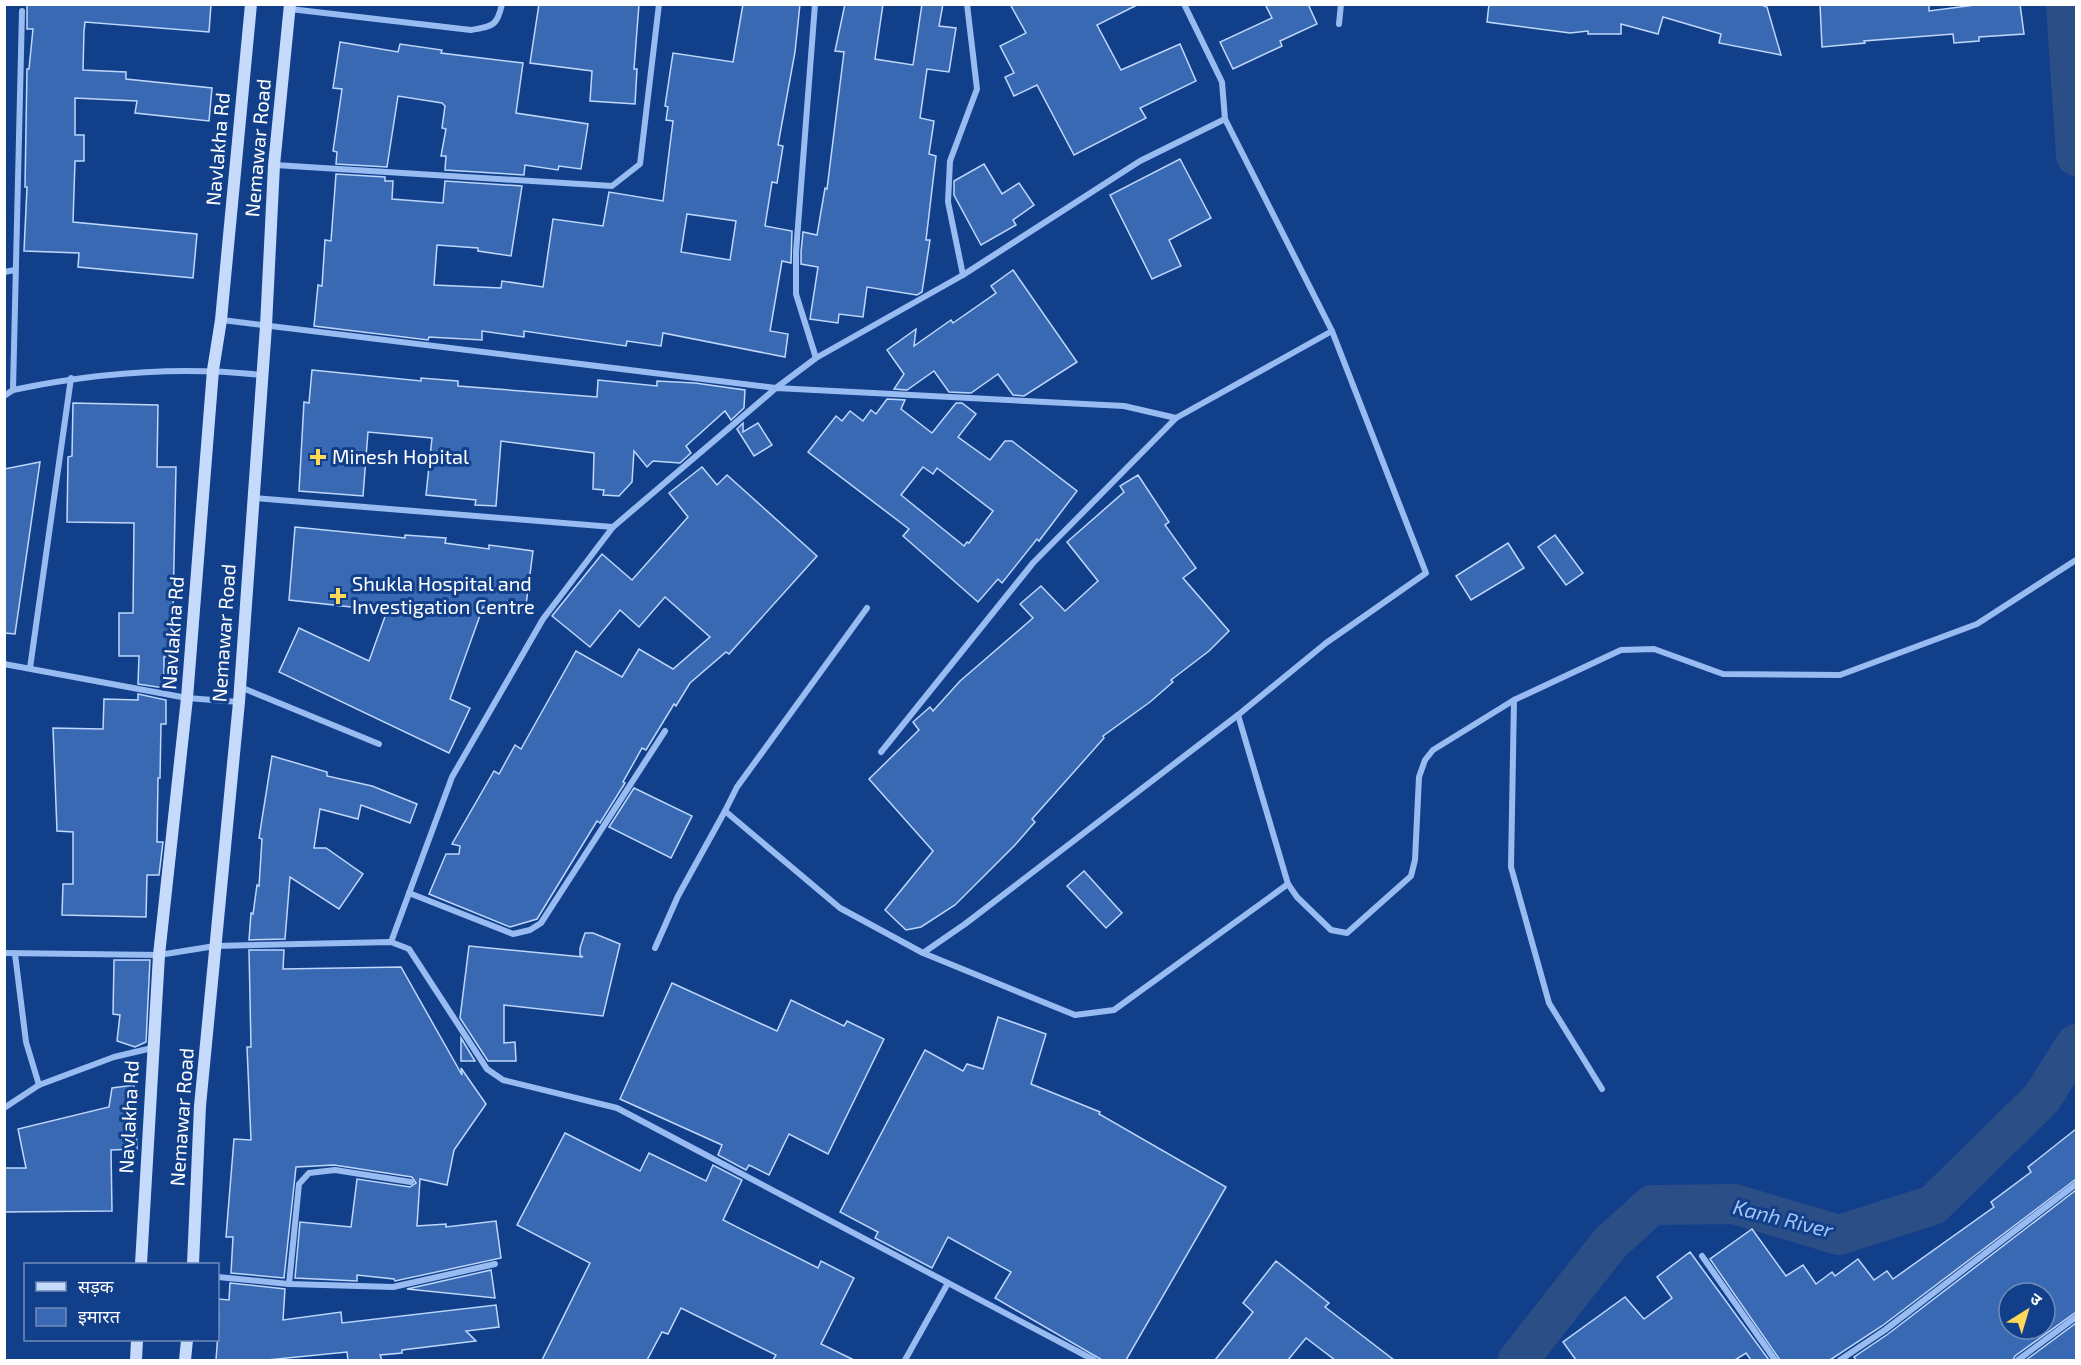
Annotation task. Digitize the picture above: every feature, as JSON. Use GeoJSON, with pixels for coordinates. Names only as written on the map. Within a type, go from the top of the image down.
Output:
{"type":"FeatureCollection","features":[{"type":"Feature","properties":{"kind":"main road","name":"Navlakha Rd"},"geometry":{"type":"LineString","coordinates":[[141,1263],[159,955],[187,698],[213,370],[221,320],[251,4]]}},
{"type":"Feature","properties":{"kind":"main road","name":"Nemawar Road"},"geometry":{"type":"LineString","coordinates":[[193,1263],[200,1106],[239,702],[266,326],[274,165],[290,7]]}},
{"type":"Feature","properties":{"kind":"main road"},"geometry":{"type":"LineString","coordinates":[[136,1360],[137,1341]]}},
{"type":"Feature","properties":{"kind":"main road"},"geometry":{"type":"LineString","coordinates":[[185,1360],[187,1341]]}},
{"type":"Feature","properties":{"kind":"street"},"geometry":{"type":"LineString","coordinates":[[290,7],[471,30],[490,26],[498,20],[502,4]]}},
{"type":"Feature","properties":{"kind":"street"},"geometry":{"type":"LineString","coordinates":[[274,165],[612,186],[640,165],[659,4]]}},
{"type":"Feature","properties":{"kind":"street"},"geometry":{"type":"LineString","coordinates":[[815,4],[796,252],[796,294],[816,358]]}},
{"type":"Feature","properties":{"kind":"street"},"geometry":{"type":"LineString","coordinates":[[963,275],[948,202],[950,161],[977,89],[967,4]]}},
{"type":"Feature","properties":{"kind":"street"},"geometry":{"type":"LineString","coordinates":[[923,953],[965,924],[1238,715],[1326,643],[1426,573],[1332,331],[1225,118],[1222,82],[1184,4]]}},
{"type":"Feature","properties":{"kind":"street"},"geometry":{"type":"LineString","coordinates":[[1339,24],[1341,4]]}},
{"type":"Feature","properties":{"kind":"street"},"geometry":{"type":"LineString","coordinates":[[12,390],[22,11]]}},
{"type":"Feature","properties":{"kind":"street"},"geometry":{"type":"LineString","coordinates":[[391,942],[452,777],[543,619],[613,526],[776,388],[816,358],[963,275],[1140,161],[1225,118]]}},
{"type":"Feature","properties":{"kind":"street"},"geometry":{"type":"LineString","coordinates":[[4,273],[15,270]]}},
{"type":"Feature","properties":{"kind":"street"},"geometry":{"type":"LineString","coordinates":[[221,320],[776,388],[1124,406],[1176,418]]}},
{"type":"Feature","properties":{"kind":"street"},"geometry":{"type":"LineString","coordinates":[[881,752],[1033,563],[1176,418],[1332,331]]}},
{"type":"Feature","properties":{"kind":"street"},"geometry":{"type":"LineString","coordinates":[[4,396],[12,390],[71,378],[213,370],[262,375]]}},
{"type":"Feature","properties":{"kind":"street"},"geometry":{"type":"LineString","coordinates":[[30,668],[71,378]]}},
{"type":"Feature","properties":{"kind":"street"},"geometry":{"type":"LineString","coordinates":[[253,498],[613,526]]}},
{"type":"Feature","properties":{"kind":"street"},"geometry":{"type":"LineString","coordinates":[[1238,715],[1288,884],[1297,897],[1331,930],[1347,933],[1411,876],[1415,861],[1419,777],[1425,760],[1433,750],[1514,700],[1621,651],[1654,649],[1723,674],[1840,675],[1977,624],[2076,560]]}},
{"type":"Feature","properties":{"kind":"street"},"geometry":{"type":"LineString","coordinates":[[655,948],[678,896],[737,786],[867,608]]}},
{"type":"Feature","properties":{"kind":"street"},"geometry":{"type":"LineString","coordinates":[[4,664],[187,698],[239,702]]}},
{"type":"Feature","properties":{"kind":"street"},"geometry":{"type":"LineString","coordinates":[[240,686],[379,744]]}},
{"type":"Feature","properties":{"kind":"street"},"geometry":{"type":"LineString","coordinates":[[1514,700],[1511,867],[1549,1003],[1602,1089]]}},
{"type":"Feature","properties":{"kind":"street"},"geometry":{"type":"LineString","coordinates":[[409,893],[513,934],[530,930],[541,923],[665,731]]}},
{"type":"Feature","properties":{"kind":"street"},"geometry":{"type":"LineString","coordinates":[[725,811],[840,908],[923,953],[1075,1015],[1114,1010],[1288,884]]}},
{"type":"Feature","properties":{"kind":"street"},"geometry":{"type":"LineString","coordinates":[[4,953],[159,955],[215,946],[391,942],[409,950],[487,1069],[503,1080],[617,1108],[1094,1360]]}},
{"type":"Feature","properties":{"kind":"street"},"geometry":{"type":"LineString","coordinates":[[15,954],[26,1042],[39,1084]]}},
{"type":"Feature","properties":{"kind":"street"},"geometry":{"type":"LineString","coordinates":[[4,1108],[39,1084],[114,1057],[153,1048]]}},
{"type":"Feature","properties":{"kind":"street"},"geometry":{"type":"LineString","coordinates":[[289,1284],[299,1184],[309,1173],[335,1170],[411,1182]]}},
{"type":"Feature","properties":{"kind":"street"},"geometry":{"type":"LineString","coordinates":[[1840,1360],[1885,1330],[2076,1184]]}},
{"type":"Feature","properties":{"kind":"street"},"geometry":{"type":"LineString","coordinates":[[1701,1256],[1775,1360]]}},
{"type":"Feature","properties":{"kind":"street"},"geometry":{"type":"LineString","coordinates":[[219,1277],[289,1284],[393,1287],[495,1264]]}},
{"type":"Feature","properties":{"kind":"street"},"geometry":{"type":"LineString","coordinates":[[905,1360],[948,1283]]}},
{"type":"Feature","properties":{"kind":"street"},"geometry":{"type":"LineString","coordinates":[[2018,1360],[2076,1317]]}},
{"type":"Feature","properties":{"kind":"building"},"geometry":{"type":"Polygon","coordinates":[[[27,4],[211,4],[209,32],[85,22],[83,70],[126,72],[126,79],[212,88],[209,121],[135,113],[137,101],[75,98],[75,135],[84,135],[84,161],[75,161],[73,222],[197,234],[193,278],[78,267],[79,253],[24,251],[27,187],[25,187],[27,69],[29,69],[33,29],[27,29],[27,4]]]}},
{"type":"Feature","properties":{"kind":"building"},"geometry":{"type":"Polygon","coordinates":[[[539,4],[639,4],[634,69],[637,69],[635,104],[590,101],[592,71],[530,63],[539,4]]]}},
{"type":"Feature","properties":{"kind":"building"},"geometry":{"type":"Polygon","coordinates":[[[743,4],[800,4],[795,52],[778,145],[783,146],[777,183],[772,182],[765,226],[792,231],[791,263],[782,261],[770,331],[788,334],[785,357],[663,333],[661,346],[627,341],[626,346],[524,331],[524,337],[482,331],[482,340],[429,337],[428,340],[314,326],[318,285],[322,286],[325,240],[331,241],[336,174],[385,177],[385,181],[393,181],[392,199],[443,203],[445,181],[522,186],[511,256],[478,251],[478,248],[437,245],[434,285],[501,288],[502,281],[543,287],[553,219],[603,226],[609,192],[663,201],[673,121],[666,120],[668,107],[665,106],[673,53],[733,62],[743,4]],[[687,214],[681,252],[730,260],[736,221],[687,214]]]}},
{"type":"Feature","properties":{"kind":"building"},"geometry":{"type":"Polygon","coordinates":[[[845,4],[883,4],[875,59],[913,65],[922,4],[943,4],[939,26],[956,28],[949,72],[927,69],[920,118],[934,121],[929,154],[936,156],[926,240],[930,240],[922,292],[917,295],[867,287],[863,317],[839,314],[838,323],[810,319],[818,267],[801,264],[801,252],[803,232],[817,235],[825,188],[827,189],[844,52],[835,51],[845,4]]]}},
{"type":"Feature","properties":{"kind":"building"},"geometry":{"type":"Polygon","coordinates":[[[1010,4],[1139,4],[1097,25],[1121,70],[1180,44],[1196,81],[1140,108],[1146,118],[1074,155],[1037,85],[1014,96],[1005,77],[1014,73],[1000,46],[1026,33],[1010,4]]]}},
{"type":"Feature","properties":{"kind":"building"},"geometry":{"type":"Polygon","coordinates":[[[1265,4],[1308,4],[1317,24],[1280,41],[1282,46],[1233,69],[1220,42],[1272,18],[1265,4]]]}},
{"type":"Feature","properties":{"kind":"building"},"geometry":{"type":"Polygon","coordinates":[[[1489,4],[1759,4],[1767,7],[1781,55],[1719,43],[1721,34],[1663,17],[1658,34],[1621,24],[1621,34],[1588,34],[1588,31],[1570,33],[1487,22],[1489,4]]]}},
{"type":"Feature","properties":{"kind":"building"},"geometry":{"type":"Polygon","coordinates":[[[1820,4],[1929,4],[1929,11],[1983,4],[2020,4],[2024,34],[1979,37],[1979,41],[1954,43],[1953,34],[1864,41],[1865,43],[1822,47],[1820,4]]]}},
{"type":"Feature","properties":{"kind":"building"},"geometry":{"type":"Polygon","coordinates":[[[340,42],[398,52],[400,44],[442,50],[441,53],[523,63],[516,113],[588,124],[581,169],[559,166],[558,170],[525,165],[524,175],[445,170],[446,156],[441,156],[446,129],[442,128],[445,106],[442,103],[398,96],[387,167],[336,164],[337,152],[333,151],[342,89],[333,88],[340,42]]]}},
{"type":"Feature","properties":{"kind":"building"},"geometry":{"type":"Polygon","coordinates":[[[1180,159],[1211,218],[1169,240],[1181,266],[1152,279],[1110,195],[1180,159]]]}},
{"type":"Feature","properties":{"kind":"building"},"geometry":{"type":"Polygon","coordinates":[[[984,164],[1002,194],[1019,183],[1034,205],[1013,220],[1016,225],[981,245],[954,195],[954,181],[984,164]]]}},
{"type":"Feature","properties":{"kind":"building"},"geometry":{"type":"Polygon","coordinates":[[[1013,270],[1077,362],[1024,396],[1013,395],[998,374],[971,393],[949,392],[934,371],[907,390],[894,389],[904,374],[887,350],[916,329],[914,346],[951,320],[953,323],[996,293],[991,286],[1013,270]]]}},
{"type":"Feature","properties":{"kind":"building"},"geometry":{"type":"Polygon","coordinates":[[[312,370],[421,381],[421,378],[458,381],[458,386],[597,397],[598,380],[657,386],[657,381],[695,383],[745,390],[744,408],[731,420],[725,411],[686,446],[691,453],[680,463],[653,461],[647,467],[634,451],[632,482],[619,496],[603,495],[604,490],[593,489],[594,453],[501,441],[496,506],[475,505],[476,500],[426,495],[432,438],[368,432],[363,496],[299,491],[304,402],[309,403],[312,370]]]}},
{"type":"Feature","properties":{"kind":"building"},"geometry":{"type":"Polygon","coordinates":[[[887,399],[905,400],[901,409],[932,433],[956,403],[962,403],[976,414],[958,437],[990,460],[1005,441],[1012,441],[1077,491],[1039,541],[1037,539],[1002,583],[998,579],[978,602],[903,536],[909,529],[808,452],[836,416],[842,421],[850,411],[863,421],[871,410],[876,414],[887,399]],[[923,467],[901,495],[964,546],[967,542],[969,543],[993,511],[937,468],[933,474],[923,467]]]}},
{"type":"Feature","properties":{"kind":"building"},"geometry":{"type":"Polygon","coordinates":[[[73,403],[158,405],[157,467],[176,467],[172,657],[164,657],[164,688],[138,684],[139,656],[119,656],[119,613],[133,613],[134,523],[67,522],[68,457],[72,456],[73,403]]]}},
{"type":"Feature","properties":{"kind":"building"},"geometry":{"type":"Polygon","coordinates":[[[743,423],[743,432],[758,423],[772,445],[754,456],[737,429],[743,423]]]}},
{"type":"Feature","properties":{"kind":"building"},"geometry":{"type":"Polygon","coordinates":[[[40,462],[15,634],[4,633],[4,469],[40,462]]]}},
{"type":"Feature","properties":{"kind":"building"},"geometry":{"type":"Polygon","coordinates":[[[702,467],[717,485],[727,475],[817,556],[729,654],[726,652],[690,683],[676,706],[674,704],[646,750],[642,748],[623,782],[625,783],[600,823],[597,821],[537,919],[510,927],[429,894],[446,854],[459,854],[460,846],[452,844],[494,771],[499,774],[515,745],[521,749],[576,651],[622,677],[639,649],[673,669],[710,637],[665,597],[639,627],[620,610],[590,647],[552,616],[602,554],[632,580],[688,517],[669,493],[702,467]]]}},
{"type":"Feature","properties":{"kind":"building"},"geometry":{"type":"Polygon","coordinates":[[[1138,475],[1169,522],[1165,525],[1196,568],[1183,578],[1229,631],[1209,651],[1171,680],[1173,682],[1150,702],[1103,736],[1104,738],[1032,819],[1035,822],[1015,845],[955,905],[921,927],[906,930],[885,910],[933,851],[869,779],[919,730],[913,722],[930,707],[933,711],[960,681],[1033,618],[1020,604],[1041,586],[1065,611],[1098,581],[1067,542],[1124,492],[1120,486],[1138,475]]]}},
{"type":"Feature","properties":{"kind":"building"},"geometry":{"type":"Polygon","coordinates":[[[295,527],[405,538],[405,535],[446,538],[445,543],[489,549],[489,545],[533,551],[525,613],[483,607],[450,699],[470,708],[449,753],[279,672],[299,628],[369,661],[387,611],[289,600],[295,527]]]}},
{"type":"Feature","properties":{"kind":"building"},"geometry":{"type":"Polygon","coordinates":[[[1555,535],[1583,573],[1566,585],[1538,547],[1555,535]]]}},
{"type":"Feature","properties":{"kind":"building"},"geometry":{"type":"Polygon","coordinates":[[[1508,543],[1524,568],[1471,600],[1456,576],[1508,543]]]}},
{"type":"Feature","properties":{"kind":"building"},"geometry":{"type":"Polygon","coordinates":[[[138,694],[166,700],[166,724],[161,724],[160,778],[158,778],[157,842],[163,842],[159,875],[147,875],[146,917],[62,915],[63,884],[73,884],[73,832],[57,831],[53,728],[103,729],[104,699],[138,700],[138,694]]]}},
{"type":"Feature","properties":{"kind":"building"},"geometry":{"type":"Polygon","coordinates":[[[272,756],[327,772],[327,776],[372,786],[417,804],[410,823],[361,805],[358,819],[320,809],[314,848],[326,848],[363,874],[339,909],[290,877],[285,939],[249,940],[251,913],[253,914],[257,885],[259,886],[262,839],[259,838],[272,756]]]}},
{"type":"Feature","properties":{"kind":"building"},"geometry":{"type":"Polygon","coordinates":[[[634,788],[692,816],[671,858],[609,827],[634,788]]]}},
{"type":"Feature","properties":{"kind":"building"},"geometry":{"type":"Polygon","coordinates":[[[1084,871],[1122,913],[1106,928],[1067,886],[1084,871]]]}},
{"type":"Feature","properties":{"kind":"building"},"geometry":{"type":"Polygon","coordinates":[[[585,933],[593,933],[620,944],[603,1016],[504,1005],[504,1043],[515,1042],[516,1061],[488,1061],[460,1018],[469,946],[583,957],[580,955],[580,948],[585,933]]]}},
{"type":"Feature","properties":{"kind":"building"},"geometry":{"type":"Polygon","coordinates":[[[249,950],[284,950],[283,969],[401,967],[462,1075],[461,1068],[486,1104],[454,1150],[447,1185],[420,1179],[417,1226],[446,1224],[446,1227],[496,1221],[501,1258],[395,1281],[394,1279],[357,1275],[357,1281],[295,1278],[300,1222],[351,1227],[357,1179],[410,1187],[416,1183],[412,1177],[334,1165],[296,1167],[284,1278],[231,1273],[233,1237],[226,1237],[234,1139],[251,1140],[247,1047],[251,1047],[249,950]]]}},
{"type":"Feature","properties":{"kind":"building"},"geometry":{"type":"Polygon","coordinates":[[[114,960],[150,960],[146,1042],[135,1047],[117,1041],[120,1015],[113,1014],[114,960]]]}},
{"type":"Feature","properties":{"kind":"building"},"geometry":{"type":"Polygon","coordinates":[[[672,983],[777,1031],[791,1000],[844,1026],[847,1021],[884,1039],[828,1154],[789,1134],[769,1175],[749,1165],[746,1170],[718,1155],[722,1145],[620,1099],[672,983]]]}},
{"type":"Feature","properties":{"kind":"building"},"geometry":{"type":"Polygon","coordinates":[[[998,1017],[1046,1034],[1031,1084],[1100,1112],[1099,1114],[1226,1187],[1126,1360],[1102,1360],[995,1298],[1011,1272],[948,1237],[932,1268],[875,1238],[878,1232],[840,1212],[925,1050],[963,1071],[967,1064],[983,1069],[998,1017]]]}},
{"type":"Feature","properties":{"kind":"building"},"geometry":{"type":"Polygon","coordinates":[[[461,1038],[475,1061],[461,1061],[461,1038]]]}},
{"type":"Feature","properties":{"kind":"building"},"geometry":{"type":"Polygon","coordinates":[[[134,1085],[137,1149],[111,1150],[112,1211],[4,1212],[4,1168],[26,1168],[18,1129],[109,1107],[112,1088],[134,1085]]]}},
{"type":"Feature","properties":{"kind":"building"},"geometry":{"type":"Polygon","coordinates":[[[2076,1129],[2076,1179],[1882,1326],[1830,1360],[1780,1360],[1710,1259],[1752,1229],[1786,1276],[1803,1265],[1816,1284],[1832,1272],[1835,1276],[1858,1259],[1874,1280],[1887,1271],[1893,1279],[1994,1207],[1991,1202],[2031,1172],[2028,1167],[2076,1129]]]}},
{"type":"Feature","properties":{"kind":"building"},"geometry":{"type":"Polygon","coordinates":[[[565,1133],[640,1171],[649,1153],[706,1181],[713,1165],[742,1180],[723,1220],[818,1268],[821,1261],[854,1278],[821,1344],[854,1360],[773,1360],[776,1355],[681,1308],[668,1334],[662,1332],[647,1360],[542,1360],[590,1263],[517,1225],[565,1133]]]}},
{"type":"Feature","properties":{"kind":"building"},"geometry":{"type":"Polygon","coordinates":[[[2076,1190],[2076,1312],[2057,1326],[2057,1281],[1997,1281],[1997,1341],[2036,1341],[2013,1360],[1856,1360],[1854,1357],[1888,1334],[2076,1190]]]}},
{"type":"Feature","properties":{"kind":"building"},"geometry":{"type":"Polygon","coordinates":[[[1690,1252],[1769,1360],[1751,1360],[1746,1353],[1735,1360],[1576,1360],[1563,1342],[1625,1297],[1644,1319],[1672,1298],[1657,1277],[1690,1252]]]}},
{"type":"Feature","properties":{"kind":"building"},"geometry":{"type":"Polygon","coordinates":[[[1276,1261],[1329,1303],[1325,1307],[1394,1360],[1335,1360],[1306,1338],[1288,1360],[1215,1360],[1253,1312],[1243,1303],[1276,1261]]]}},
{"type":"Feature","properties":{"kind":"building"},"geometry":{"type":"Polygon","coordinates":[[[491,1270],[495,1298],[407,1289],[491,1270]]]}},
{"type":"Feature","properties":{"kind":"building"},"geometry":{"type":"Polygon","coordinates":[[[230,1283],[285,1289],[283,1320],[341,1312],[342,1323],[496,1305],[499,1327],[466,1331],[476,1341],[402,1350],[402,1353],[380,1355],[382,1360],[348,1360],[347,1352],[267,1360],[216,1360],[219,1341],[219,1299],[229,1300],[230,1283]]]}},
{"type":"Feature","properties":{"kind":"building"},"geometry":{"type":"Polygon","coordinates":[[[2076,1323],[2076,1360],[2026,1360],[2052,1341],[2057,1341],[2057,1337],[2076,1323]]]}},
{"type":"Feature","properties":{"kind":"waterway","name":"Kanh River"},"geometry":{"type":"LineString","coordinates":[[2066,4],[2076,156]]}},
{"type":"Feature","properties":{"kind":"waterway","name":"Kanh River"},"geometry":{"type":"LineString","coordinates":[[1518,1360],[1610,1243],[1652,1205],[1734,1204],[1839,1235],[1933,1205],[2042,1098],[2076,1044]]}},
{"type":"Feature","properties":{"kind":"place","name":"Minesh Hopital"},"geometry":{"type":"Point","coordinates":[318,457]}},
{"type":"Feature","properties":{"kind":"place","name":"Shukla Hospital and Investigation Centre"},"geometry":{"type":"Point","coordinates":[338,596]}}]}
